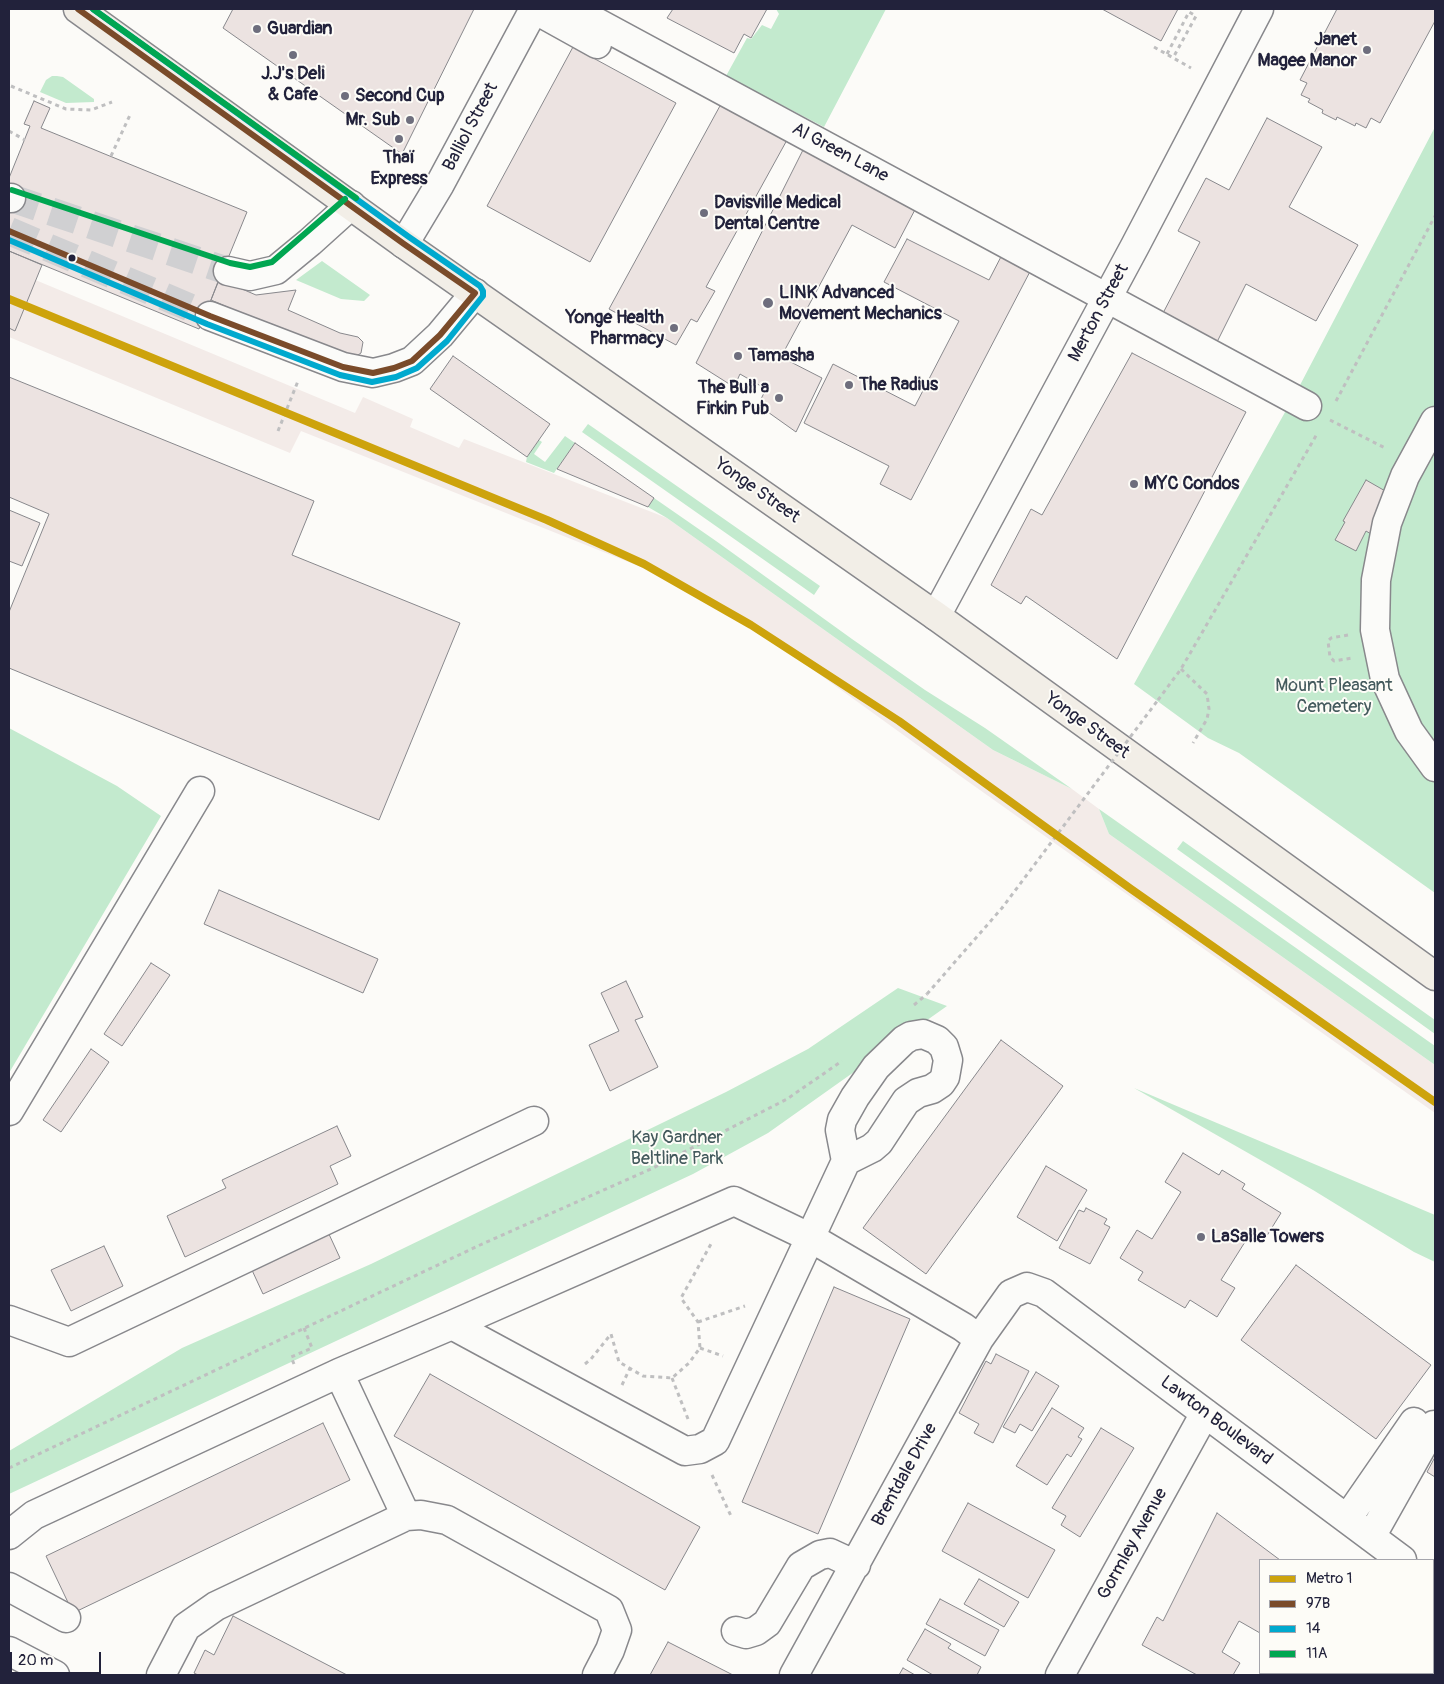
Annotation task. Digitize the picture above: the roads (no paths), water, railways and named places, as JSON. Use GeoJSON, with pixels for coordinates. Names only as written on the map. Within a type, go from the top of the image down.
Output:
{"type":"FeatureCollection","features":[{"type":"Feature","properties":{"kind":"main road","name":"Yonge Street"},"geometry":{"type":"LineString","coordinates":[[78,9],[404,244],[936,616],[1435,976]]}},
{"type":"Feature","properties":{"kind":"street"},"geometry":{"type":"LineString","coordinates":[[534,9],[597,44]]}},
{"type":"Feature","properties":{"kind":"street","name":"Balliol Street"},"geometry":{"type":"LineString","coordinates":[[404,244],[440,184],[534,9]]}},
{"type":"Feature","properties":{"kind":"street","name":"Al Green Lane"},"geometry":{"type":"LineString","coordinates":[[572,9],[1322,414]]}},
{"type":"Feature","properties":{"kind":"street","name":"Merton Street"},"geometry":{"type":"LineString","coordinates":[[936,616],[1260,9]]}},
{"type":"Feature","properties":{"kind":"street"},"geometry":{"type":"LineString","coordinates":[[228,271],[250,276],[276,270],[351,206]]}},
{"type":"Feature","properties":{"kind":"street"},"geometry":{"type":"LineString","coordinates":[[210,316],[343,367],[373,373],[412,361],[440,335],[476,293]]}},
{"type":"Feature","properties":{"kind":"street"},"geometry":{"type":"LineString","coordinates":[[1435,421],[1405,476],[1387,523],[1376,580],[1375,630],[1385,679],[1409,731],[1435,766]]}},
{"type":"Feature","properties":{"kind":"street"},"geometry":{"type":"LineString","coordinates":[[9,1111],[200,791]]}},
{"type":"Feature","properties":{"kind":"street"},"geometry":{"type":"LineString","coordinates":[[452,1325],[685,1451],[700,1449],[715,1441],[846,1161],[840,1130],[842,1120],[855,1097],[876,1067],[904,1040],[911,1036],[923,1034],[937,1040],[944,1047],[948,1060],[946,1076],[941,1083],[932,1089],[918,1093],[906,1101],[880,1142],[846,1161]]}},
{"type":"Feature","properties":{"kind":"street"},"geometry":{"type":"LineString","coordinates":[[9,1320],[69,1342],[534,1121]]}},
{"type":"Feature","properties":{"kind":"street"},"geometry":{"type":"LineString","coordinates":[[9,1535],[34,1515],[339,1373],[734,1202],[811,1238],[962,1327],[979,1339]]}},
{"type":"Feature","properties":{"kind":"street","name":"Brentdale Drive"},"geometry":{"type":"LineString","coordinates":[[794,1675],[979,1339],[1011,1294],[1027,1287]]}},
{"type":"Feature","properties":{"kind":"street","name":"Lawton Boulevard"},"geometry":{"type":"LineString","coordinates":[[1027,1287],[1044,1293],[1401,1559]]}},
{"type":"Feature","properties":{"kind":"street"},"geometry":{"type":"LineString","coordinates":[[339,1373],[406,1516]]}},
{"type":"Feature","properties":{"kind":"street","name":"Gormley Avenue"},"geometry":{"type":"LineString","coordinates":[[1060,1675],[1205,1413]]}},
{"type":"Feature","properties":{"kind":"street"},"geometry":{"type":"LineString","coordinates":[[1347,1519],[1424,1424]]}},
{"type":"Feature","properties":{"kind":"street"},"geometry":{"type":"LineString","coordinates":[[1371,1537],[1424,1424]]}},
{"type":"Feature","properties":{"kind":"street"},"geometry":{"type":"LineString","coordinates":[[161,1675],[186,1628],[216,1606],[406,1516],[421,1515],[447,1520],[610,1610],[617,1630],[610,1650],[596,1675]]}},
{"type":"Feature","properties":{"kind":"street"},"geometry":{"type":"LineString","coordinates":[[734,1640],[749,1649],[770,1638],[781,1626],[811,1574],[811,1562],[820,1555],[830,1553],[856,1565]]}},
{"type":"Feature","properties":{"kind":"street"},"geometry":{"type":"LineString","coordinates":[[9,1587],[66,1618]]}},
{"type":"Feature","properties":{"kind":"street"},"geometry":{"type":"LineString","coordinates":[[19,1662],[55,1675]]}},
{"type":"Feature","properties":{"kind":"tunnel"},"geometry":{"type":"LineString","coordinates":[[11,198],[228,271]]}},
{"type":"Feature","properties":{"kind":"tunnel"},"geometry":{"type":"LineString","coordinates":[[9,231],[210,316]]}},
{"type":"Feature","properties":{"kind":"metro line","name":"1"},"geometry":{"type":"LineString","coordinates":[[9,299],[547,520],[644,564],[751,625],[899,721],[1131,889],[1435,1102]]}},
{"type":"Feature","properties":{"kind":"place","name":"Guardian"},"geometry":{"type":"Point","coordinates":[257,29]}},
{"type":"Feature","properties":{"kind":"place","name":"Janet Magee Manor"},"geometry":{"type":"Point","coordinates":[1367,50]}},
{"type":"Feature","properties":{"kind":"place","name":"J.J's Deli & Cafe"},"geometry":{"type":"Point","coordinates":[293,55]}},
{"type":"Feature","properties":{"kind":"place","name":"Second Cup"},"geometry":{"type":"Point","coordinates":[345,96]}},
{"type":"Feature","properties":{"kind":"place","name":"Mr. Sub"},"geometry":{"type":"Point","coordinates":[410,120]}},
{"type":"Feature","properties":{"kind":"place","name":"Thaï Express"},"geometry":{"type":"Point","coordinates":[399,139]}},
{"type":"Feature","properties":{"kind":"place","name":"Davisville Medical Dental Centre"},"geometry":{"type":"Point","coordinates":[704,213]}},
{"type":"Feature","properties":{"kind":"place","name":"LINK Advanced Movement Mechanics"},"geometry":{"type":"Point","coordinates":[768,303]}},
{"type":"Feature","properties":{"kind":"place","name":"Yonge Health Pharmacy"},"geometry":{"type":"Point","coordinates":[674,328]}},
{"type":"Feature","properties":{"kind":"place","name":"Tamasha"},"geometry":{"type":"Point","coordinates":[738,356]}},
{"type":"Feature","properties":{"kind":"place","name":"The Radius"},"geometry":{"type":"Point","coordinates":[849,385]}},
{"type":"Feature","properties":{"kind":"place","name":"The Bull a Firkin Pub"},"geometry":{"type":"Point","coordinates":[779,398]}},
{"type":"Feature","properties":{"kind":"place","name":"MYC Condos"},"geometry":{"type":"Point","coordinates":[1134,484]}},
{"type":"Feature","properties":{"kind":"place","name":"LaSalle Towers"},"geometry":{"type":"Point","coordinates":[1201,1237]}},
{"type":"Feature","properties":{"kind":"park label","name":"Mount Pleasant Cemetery"},"geometry":{"type":"Point","coordinates":[1334,696]}},
{"type":"Feature","properties":{"kind":"park label","name":"Kay Gardner Beltline Park"},"geometry":{"type":"Point","coordinates":[677,1148]}}]}
